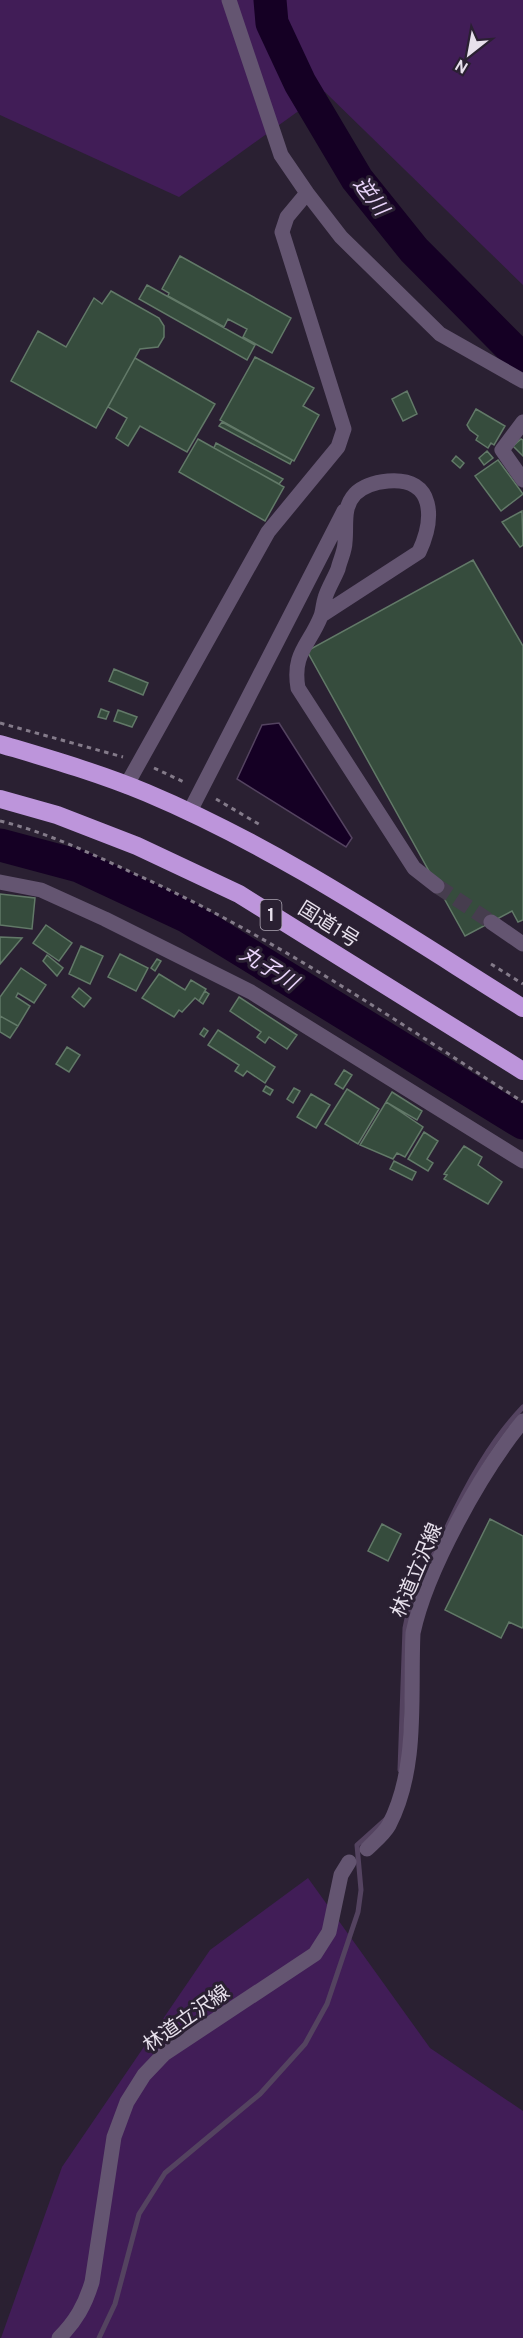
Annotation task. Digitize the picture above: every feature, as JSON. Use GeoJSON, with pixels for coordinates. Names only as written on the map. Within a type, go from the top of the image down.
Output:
{"type":"FeatureCollection","features":[{"type":"Feature","properties":{"kind":"highway","name":"国道1号"},"geometry":{"type":"LineString","coordinates":[[0,744],[84,769],[233,833],[356,903],[523,1008]]}},
{"type":"Feature","properties":{"kind":"highway","name":"国道1号"},"geometry":{"type":"LineString","coordinates":[[0,799],[57,815],[137,846],[238,894],[523,1071]]}},
{"type":"Feature","properties":{"kind":"street"},"geometry":{"type":"LineString","coordinates":[[229,0],[281,155],[307,193],[341,237],[440,334],[523,381]]}},
{"type":"Feature","properties":{"kind":"street"},"geometry":{"type":"LineString","coordinates":[[126,786],[268,532],[338,447],[344,429],[282,232],[286,217],[307,193]]}},
{"type":"Feature","properties":{"kind":"street"},"geometry":{"type":"LineString","coordinates":[[523,422],[502,450],[523,480]]}},
{"type":"Feature","properties":{"kind":"street"},"geometry":{"type":"LineString","coordinates":[[189,813],[345,508],[356,493],[376,482],[406,481],[422,490],[430,509],[426,537],[419,552],[322,615]]}},
{"type":"Feature","properties":{"kind":"street"},"geometry":{"type":"LineString","coordinates":[[345,508],[345,545],[324,600],[322,615],[297,658],[295,671],[298,688],[414,868],[437,886]]}},
{"type":"Feature","properties":{"kind":"street"},"geometry":{"type":"LineString","coordinates":[[0,882],[41,890],[251,992],[523,1161]]}},
{"type":"Feature","properties":{"kind":"street"},"geometry":{"type":"LineString","coordinates":[[491,922],[523,944]]}},
{"type":"Feature","properties":{"kind":"street","name":"林道立沢線"},"geometry":{"type":"LineString","coordinates":[[367,1849],[388,1827],[404,1785],[410,1756],[412,1633],[417,1614],[437,1566],[476,1490],[523,1421]]}},
{"type":"Feature","properties":{"kind":"street","name":"林道立沢線"},"geometry":{"type":"LineString","coordinates":[[59,2338],[74,2324],[86,2304],[92,2282],[114,2136],[127,2102],[144,2075],[164,2054],[315,1954],[329,1932],[341,1875],[349,1862]]}},
{"type":"Feature","properties":{"kind":"path"},"geometry":{"type":"LineString","coordinates":[[0,821],[18,825],[107,860],[207,906],[310,966],[523,1102]]}},
{"type":"Feature","properties":{"kind":"shaded area"},"geometry":{"type":"Polygon","coordinates":[[[0,0],[523,0],[523,285],[325,92],[179,197],[0,115],[0,0]]]}},
{"type":"Feature","properties":{"kind":"shaded area"},"geometry":{"type":"Polygon","coordinates":[[[279,723],[352,838],[346,847],[237,779],[262,725],[279,723]]]}},
{"type":"Feature","properties":{"kind":"shaded area"},"geometry":{"type":"Polygon","coordinates":[[[308,1878],[430,2048],[523,2111],[523,2338],[1,2338],[62,2167],[210,1950],[308,1878]]]}},
{"type":"Feature","properties":{"kind":"building"},"geometry":{"type":"Polygon","coordinates":[[[180,256],[291,318],[272,353],[243,337],[247,329],[228,319],[224,327],[168,296],[169,293],[162,289],[180,256]]]}},
{"type":"Feature","properties":{"kind":"building"},"geometry":{"type":"Polygon","coordinates":[[[147,285],[255,345],[247,360],[139,299],[147,285]]]}},
{"type":"Feature","properties":{"kind":"building"},"geometry":{"type":"Polygon","coordinates":[[[111,291],[159,318],[164,326],[164,337],[158,347],[140,349],[96,428],[11,381],[38,331],[66,347],[94,298],[102,304],[111,291]]]}},
{"type":"Feature","properties":{"kind":"building"},"geometry":{"type":"Polygon","coordinates":[[[255,357],[314,388],[303,406],[319,415],[294,461],[220,420],[255,357]]]}},
{"type":"Feature","properties":{"kind":"building"},"geometry":{"type":"Polygon","coordinates":[[[135,358],[215,404],[187,452],[140,426],[128,446],[116,438],[127,418],[108,407],[135,358]]]}},
{"type":"Feature","properties":{"kind":"building"},"geometry":{"type":"Polygon","coordinates":[[[407,391],[417,414],[403,421],[392,399],[407,391]]]}},
{"type":"Feature","properties":{"kind":"building"},"geometry":{"type":"Polygon","coordinates":[[[476,409],[505,426],[494,445],[491,443],[488,448],[476,440],[478,436],[467,425],[476,409]]]}},
{"type":"Feature","properties":{"kind":"building"},"geometry":{"type":"Polygon","coordinates":[[[222,422],[292,460],[290,464],[219,426],[222,422]]]}},
{"type":"Feature","properties":{"kind":"building"},"geometry":{"type":"Polygon","coordinates":[[[198,439],[284,487],[265,521],[179,472],[198,439]]]}},
{"type":"Feature","properties":{"kind":"building"},"geometry":{"type":"Polygon","coordinates":[[[521,439],[523,440],[523,456],[513,446],[521,439]]]}},
{"type":"Feature","properties":{"kind":"building"},"geometry":{"type":"Polygon","coordinates":[[[216,443],[283,479],[279,484],[214,448],[216,443]]]}},
{"type":"Feature","properties":{"kind":"building"},"geometry":{"type":"Polygon","coordinates":[[[487,451],[493,458],[484,465],[479,458],[487,451]]]}},
{"type":"Feature","properties":{"kind":"building"},"geometry":{"type":"Polygon","coordinates":[[[456,456],[464,463],[460,468],[452,461],[456,456]]]}},
{"type":"Feature","properties":{"kind":"building"},"geometry":{"type":"Polygon","coordinates":[[[498,460],[523,494],[501,511],[475,476],[498,460]]]}},
{"type":"Feature","properties":{"kind":"building"},"geometry":{"type":"Polygon","coordinates":[[[522,511],[523,545],[520,547],[502,522],[522,511]]]}},
{"type":"Feature","properties":{"kind":"building"},"geometry":{"type":"Polygon","coordinates":[[[473,560],[523,646],[523,920],[518,922],[512,911],[465,936],[307,651],[473,560]]]}},
{"type":"Feature","properties":{"kind":"building"},"geometry":{"type":"Polygon","coordinates":[[[114,669],[148,683],[143,695],[109,681],[114,669]]]}},
{"type":"Feature","properties":{"kind":"building"},"geometry":{"type":"Polygon","coordinates":[[[101,709],[109,712],[106,719],[98,717],[101,709]]]}},
{"type":"Feature","properties":{"kind":"building"},"geometry":{"type":"Polygon","coordinates":[[[118,710],[137,717],[132,727],[114,721],[118,710]]]}},
{"type":"Feature","properties":{"kind":"building"},"geometry":{"type":"Polygon","coordinates":[[[0,894],[35,898],[32,929],[0,925],[0,894]]]}},
{"type":"Feature","properties":{"kind":"building"},"geometry":{"type":"Polygon","coordinates":[[[46,925],[72,943],[59,961],[33,943],[46,925]]]}},
{"type":"Feature","properties":{"kind":"building"},"geometry":{"type":"Polygon","coordinates":[[[0,937],[22,938],[0,964],[0,937]]]}},
{"type":"Feature","properties":{"kind":"building"},"geometry":{"type":"Polygon","coordinates":[[[81,946],[103,956],[90,984],[69,974],[81,946]]]}},
{"type":"Feature","properties":{"kind":"building"},"geometry":{"type":"Polygon","coordinates":[[[120,954],[148,968],[136,991],[108,977],[120,954]]]}},
{"type":"Feature","properties":{"kind":"building"},"geometry":{"type":"Polygon","coordinates":[[[47,955],[63,968],[57,976],[43,961],[47,955]]]}},
{"type":"Feature","properties":{"kind":"building"},"geometry":{"type":"Polygon","coordinates":[[[157,959],[161,961],[155,971],[151,968],[157,959]]]}},
{"type":"Feature","properties":{"kind":"building"},"geometry":{"type":"Polygon","coordinates":[[[21,968],[46,985],[34,1003],[18,993],[16,997],[30,1006],[18,1026],[0,1016],[0,997],[21,968]]]}},
{"type":"Feature","properties":{"kind":"building"},"geometry":{"type":"Polygon","coordinates":[[[159,974],[185,990],[191,980],[206,989],[199,1001],[195,998],[182,1012],[179,1010],[174,1017],[142,998],[159,974]]]}},
{"type":"Feature","properties":{"kind":"building"},"geometry":{"type":"Polygon","coordinates":[[[79,988],[91,998],[84,1007],[72,997],[79,988]]]}},
{"type":"Feature","properties":{"kind":"building"},"geometry":{"type":"Polygon","coordinates":[[[205,991],[209,994],[203,1004],[199,1001],[205,991]]]}},
{"type":"Feature","properties":{"kind":"building"},"geometry":{"type":"Polygon","coordinates":[[[239,997],[297,1035],[287,1049],[269,1037],[265,1043],[257,1037],[261,1032],[230,1011],[239,997]]]}},
{"type":"Feature","properties":{"kind":"building"},"geometry":{"type":"Polygon","coordinates":[[[0,1016],[18,1026],[10,1038],[0,1032],[0,1016]]]}},
{"type":"Feature","properties":{"kind":"building"},"geometry":{"type":"Polygon","coordinates":[[[204,1028],[208,1031],[204,1037],[200,1034],[204,1028]]]}},
{"type":"Feature","properties":{"kind":"building"},"geometry":{"type":"Polygon","coordinates":[[[218,1030],[275,1067],[265,1083],[247,1071],[243,1076],[235,1071],[239,1065],[208,1045],[218,1030]]]}},
{"type":"Feature","properties":{"kind":"building"},"geometry":{"type":"Polygon","coordinates":[[[67,1047],[80,1055],[69,1072],[56,1064],[67,1047]]]}},
{"type":"Feature","properties":{"kind":"building"},"geometry":{"type":"Polygon","coordinates":[[[344,1070],[352,1075],[343,1089],[335,1084],[344,1070]]]}},
{"type":"Feature","properties":{"kind":"building"},"geometry":{"type":"Polygon","coordinates":[[[266,1086],[273,1090],[270,1095],[263,1091],[266,1086]]]}},
{"type":"Feature","properties":{"kind":"building"},"geometry":{"type":"Polygon","coordinates":[[[294,1088],[300,1091],[293,1103],[287,1099],[294,1088]]]}},
{"type":"Feature","properties":{"kind":"building"},"geometry":{"type":"Polygon","coordinates":[[[347,1089],[379,1109],[358,1144],[325,1124],[347,1089]]]}},
{"type":"Feature","properties":{"kind":"building"},"geometry":{"type":"Polygon","coordinates":[[[392,1092],[422,1111],[417,1120],[386,1102],[392,1092]]]}},
{"type":"Feature","properties":{"kind":"building"},"geometry":{"type":"Polygon","coordinates":[[[311,1094],[330,1105],[316,1128],[297,1117],[311,1094]]]}},
{"type":"Feature","properties":{"kind":"building"},"geometry":{"type":"Polygon","coordinates":[[[386,1102],[423,1127],[405,1157],[397,1153],[393,1159],[360,1145],[386,1102]]]}},
{"type":"Feature","properties":{"kind":"building"},"geometry":{"type":"Polygon","coordinates":[[[424,1132],[438,1141],[427,1159],[433,1163],[428,1171],[408,1159],[424,1132]]]}},
{"type":"Feature","properties":{"kind":"building"},"geometry":{"type":"Polygon","coordinates":[[[464,1146],[482,1157],[478,1165],[502,1182],[488,1204],[444,1179],[447,1175],[444,1174],[464,1146]]]}},
{"type":"Feature","properties":{"kind":"building"},"geometry":{"type":"Polygon","coordinates":[[[394,1161],[416,1172],[412,1180],[390,1169],[394,1161]]]}},
{"type":"Feature","properties":{"kind":"building"},"geometry":{"type":"Polygon","coordinates":[[[490,1519],[523,1536],[523,1626],[522,1628],[509,1622],[501,1638],[445,1610],[490,1519]]]}},
{"type":"Feature","properties":{"kind":"building"},"geometry":{"type":"Polygon","coordinates":[[[382,1524],[401,1534],[388,1561],[368,1551],[382,1524]]]}},
{"type":"Feature","properties":{"kind":"waterway","name":"逆川"},"geometry":{"type":"LineString","coordinates":[[270,0],[272,23],[300,83],[357,179],[414,250],[523,360]]}},
{"type":"Feature","properties":{"kind":"waterway","name":"丸子川"},"geometry":{"type":"LineString","coordinates":[[0,845],[79,866],[186,916],[523,1123]]}},
{"type":"Feature","properties":{"kind":"waterway"},"geometry":{"type":"LineString","coordinates":[[447,1527],[480,1464],[500,1434],[523,1407]]}},
{"type":"Feature","properties":{"kind":"waterway"},"geometry":{"type":"LineString","coordinates":[[400,1770],[405,1628],[411,1599],[439,1544]]}},
{"type":"Feature","properties":{"kind":"waterway"},"geometry":{"type":"LineString","coordinates":[[99,2338],[115,2304],[139,2214],[165,2173],[260,2094],[305,2044],[327,2004],[358,1912],[361,1890],[357,1845],[386,1819]]}},
{"type":"Feature","properties":{"kind":"tunnel"},"geometry":{"type":"LineString","coordinates":[[437,886],[491,922]]}}]}
